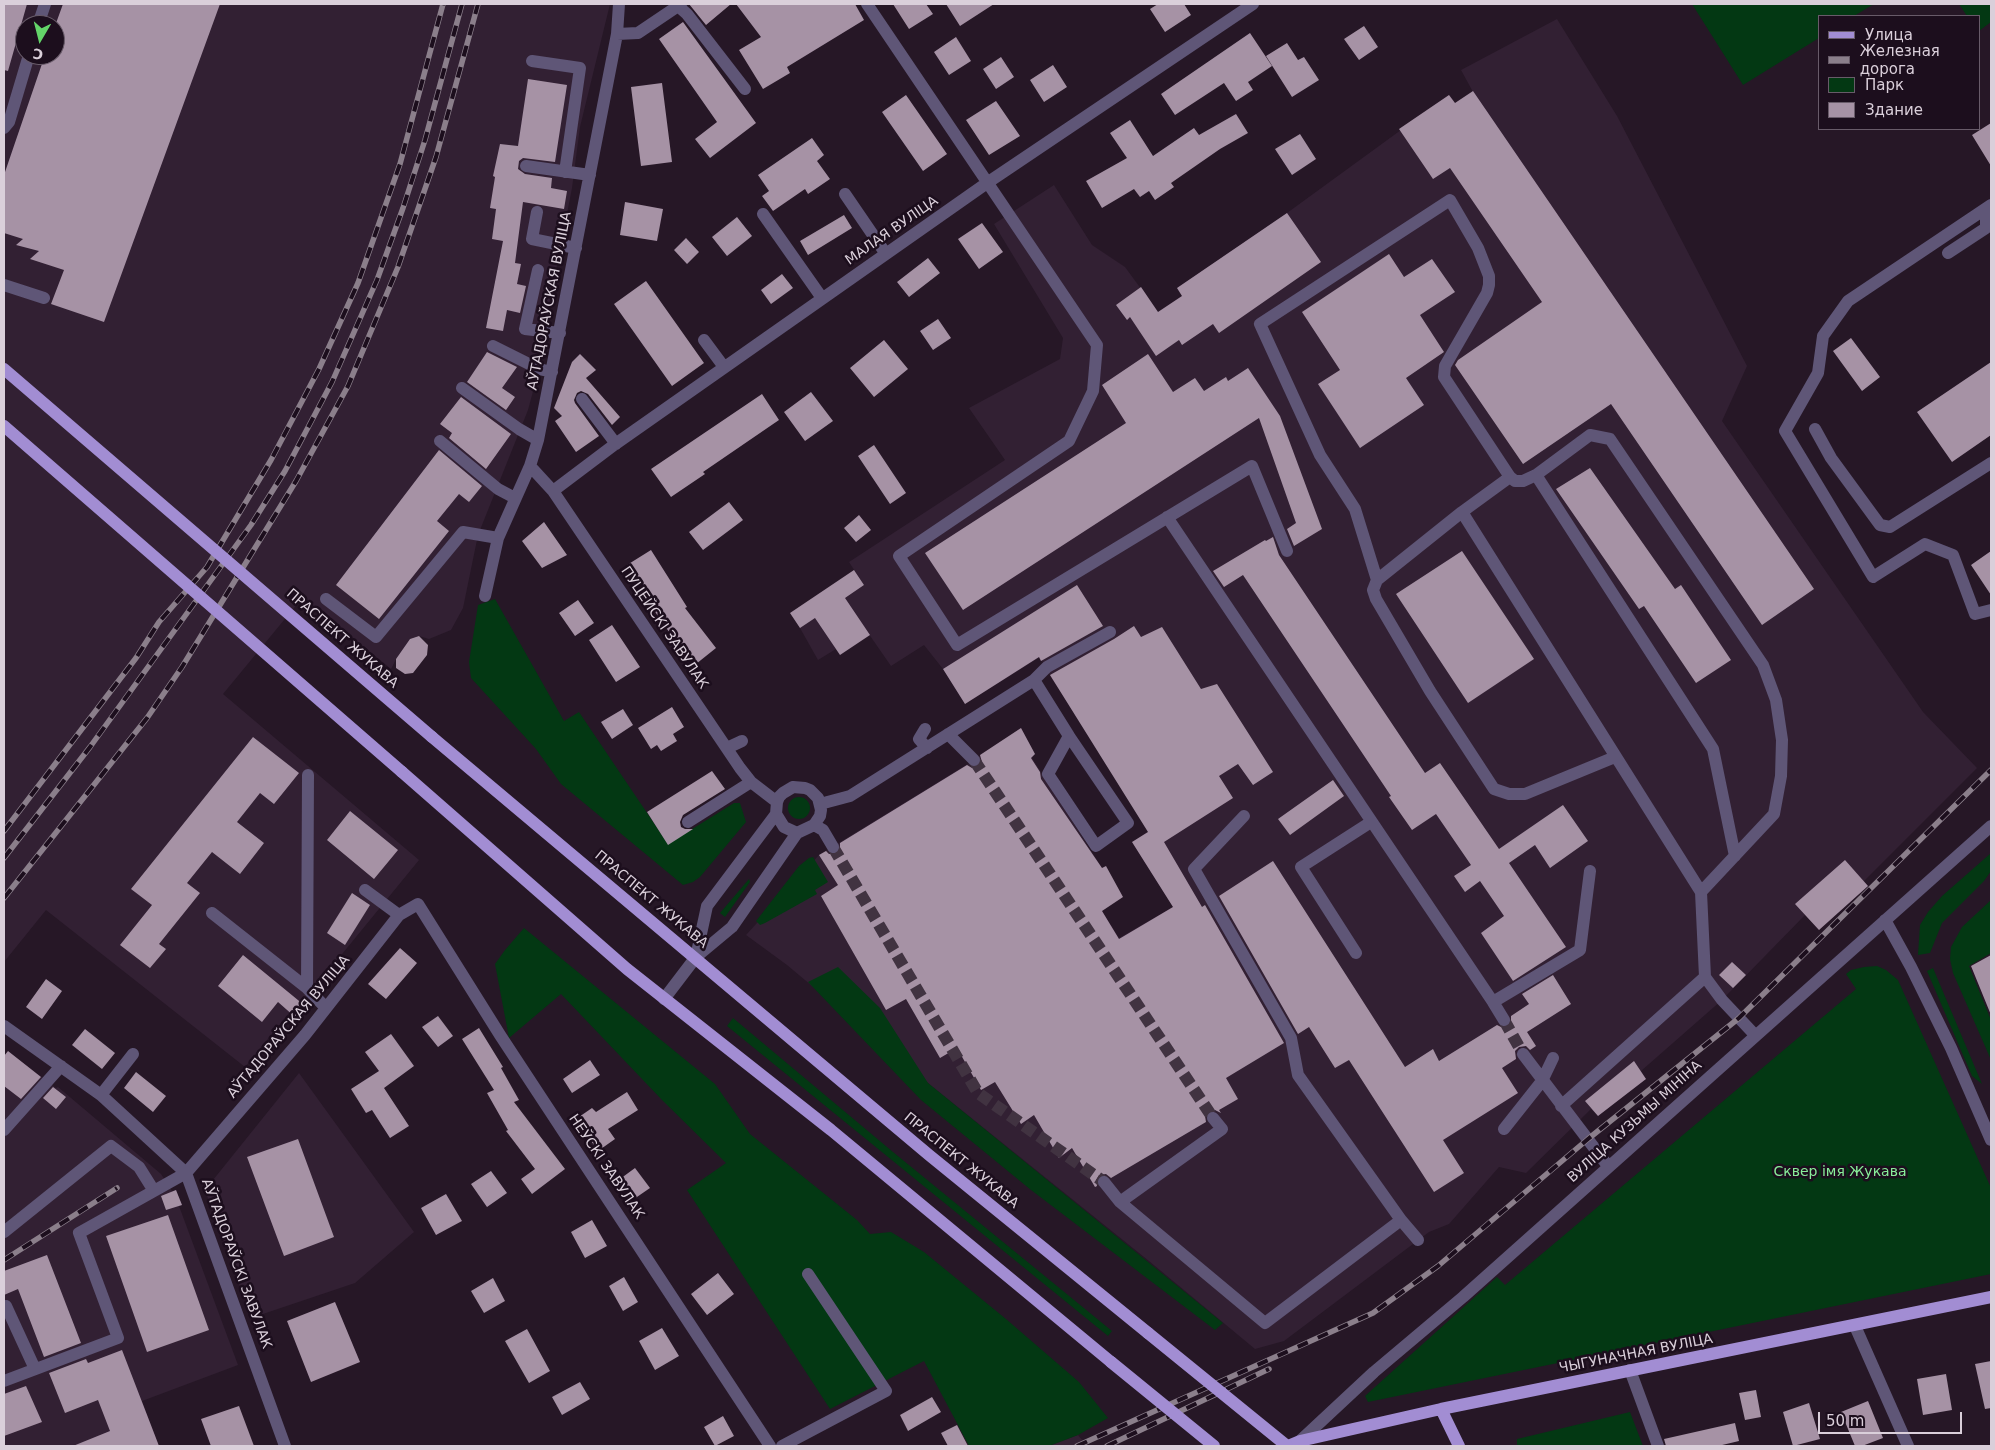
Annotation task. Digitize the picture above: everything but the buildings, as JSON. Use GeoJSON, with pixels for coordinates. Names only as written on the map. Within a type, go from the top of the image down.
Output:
{"type":"FeatureCollection","features":[{"type":"Feature","properties":{"kind":"main road","name":"ПРАСПЕКТ ЖУКАВА"},"geometry":{"type":"LineString","coordinates":[[4,369],[432,737],[696,957],[922,1149],[1148,1333],[1292,1445]]}},
{"type":"Feature","properties":{"kind":"main road"},"geometry":{"type":"LineString","coordinates":[[4,426],[664,999],[831,1130],[1214,1446]]}},
{"type":"Feature","properties":{"kind":"main road","name":"ЧЫГУНАЧНАЯ ВУЛІЦА"},"geometry":{"type":"LineString","coordinates":[[1292,1445],[1440,1409],[1991,1297]]}},
{"type":"Feature","properties":{"kind":"main road"},"geometry":{"type":"LineString","coordinates":[[1440,1409],[1460,1446]]}},
{"type":"Feature","properties":{"kind":"street","name":"АЎТАДОРАЎСКАЯ ВУЛІЦА"},"geometry":{"type":"LineString","coordinates":[[485,596],[498,538],[530,466],[538,440],[617,34],[619,4]]}},
{"type":"Feature","properties":{"kind":"street"},"geometry":{"type":"LineString","coordinates":[[867,4],[1098,345],[1093,391],[1069,441],[899,556],[957,646],[1252,466],[1287,552]]}},
{"type":"Feature","properties":{"kind":"street","name":"МАЛАЯ ВУЛІЦА"},"geometry":{"type":"LineString","coordinates":[[553,491],[724,367],[987,183],[1253,4]]}},
{"type":"Feature","properties":{"kind":"street"},"geometry":{"type":"LineString","coordinates":[[617,34],[638,32],[679,5],[746,89]]}},
{"type":"Feature","properties":{"kind":"street"},"geometry":{"type":"LineString","coordinates":[[532,61],[580,68],[565,172]]}},
{"type":"Feature","properties":{"kind":"street"},"geometry":{"type":"LineString","coordinates":[[4,128],[8,122],[26,65]]}},
{"type":"Feature","properties":{"kind":"street"},"geometry":{"type":"LineString","coordinates":[[526,166],[590,175]]}},
{"type":"Feature","properties":{"kind":"street"},"geometry":{"type":"LineString","coordinates":[[845,194],[886,254]]}},
{"type":"Feature","properties":{"kind":"street"},"geometry":{"type":"LineString","coordinates":[[1377,580],[1355,509],[1320,455],[1260,324],[1450,200],[1478,248],[1489,276],[1489,285],[1487,293],[1445,366],[1444,377],[1510,477],[1515,481],[1523,481],[1536,475],[1590,435],[1610,439],[1763,665],[1776,700],[1781,732],[1781,776],[1774,814],[1701,892]]}},
{"type":"Feature","properties":{"kind":"street"},"geometry":{"type":"LineString","coordinates":[[1948,253],[1986,228],[1989,207]]}},
{"type":"Feature","properties":{"kind":"street"},"geometry":{"type":"LineString","coordinates":[[1989,207],[1848,301],[1824,336],[1818,373],[1785,431],[1873,577],[1925,544],[1953,555],[1975,614],[1991,610]]}},
{"type":"Feature","properties":{"kind":"street"},"geometry":{"type":"LineString","coordinates":[[537,212],[532,239],[576,248]]}},
{"type":"Feature","properties":{"kind":"street"},"geometry":{"type":"LineString","coordinates":[[763,214],[822,298]]}},
{"type":"Feature","properties":{"kind":"street"},"geometry":{"type":"LineString","coordinates":[[538,270],[525,329],[560,333]]}},
{"type":"Feature","properties":{"kind":"street"},"geometry":{"type":"LineString","coordinates":[[4,285],[44,298]]}},
{"type":"Feature","properties":{"kind":"street"},"geometry":{"type":"LineString","coordinates":[[704,340],[724,367]]}},
{"type":"Feature","properties":{"kind":"street"},"geometry":{"type":"LineString","coordinates":[[493,346],[539,369],[552,372]]}},
{"type":"Feature","properties":{"kind":"street"},"geometry":{"type":"LineString","coordinates":[[462,388],[519,429],[538,440]]}},
{"type":"Feature","properties":{"kind":"street"},"geometry":{"type":"LineString","coordinates":[[582,399],[616,444]]}},
{"type":"Feature","properties":{"kind":"street"},"geometry":{"type":"LineString","coordinates":[[1814,429],[1831,458],[1880,525],[1890,527],[1991,463]]}},
{"type":"Feature","properties":{"kind":"street"},"geometry":{"type":"LineString","coordinates":[[440,441],[498,489],[515,498]]}},
{"type":"Feature","properties":{"kind":"street","name":"ПУЦЕЙСКІ ЗАВУЛАК"},"geometry":{"type":"LineString","coordinates":[[530,466],[553,491],[751,782],[776,808]]}},
{"type":"Feature","properties":{"kind":"street"},"geometry":{"type":"LineString","coordinates":[[1536,475],[1713,748],[1735,856]]}},
{"type":"Feature","properties":{"kind":"street"},"geometry":{"type":"LineString","coordinates":[[1510,477],[1462,512],[1377,580],[1373,590],[1376,599],[1430,691],[1494,789],[1510,794],[1525,794],[1615,757]]}},
{"type":"Feature","properties":{"kind":"street"},"geometry":{"type":"LineString","coordinates":[[1462,512],[1701,892],[1704,977],[1733,1012],[1756,1035]]}},
{"type":"Feature","properties":{"kind":"street"},"geometry":{"type":"LineString","coordinates":[[1167,517],[1504,1020]]}},
{"type":"Feature","properties":{"kind":"street"},"geometry":{"type":"LineString","coordinates":[[326,599],[376,637],[463,532],[498,538]]}},
{"type":"Feature","properties":{"kind":"street"},"geometry":{"type":"LineString","coordinates":[[820,804],[850,796],[1034,680],[1047,668],[1110,632]]}},
{"type":"Feature","properties":{"kind":"street"},"geometry":{"type":"LineString","coordinates":[[1034,680],[1069,736],[1128,823],[1096,846],[1048,774],[1069,736]]}},
{"type":"Feature","properties":{"kind":"street"},"geometry":{"type":"LineString","coordinates":[[924,729],[919,739],[927,748]]}},
{"type":"Feature","properties":{"kind":"street"},"geometry":{"type":"LineString","coordinates":[[948,734],[974,760]]}},
{"type":"Feature","properties":{"kind":"street"},"geometry":{"type":"LineString","coordinates":[[727,748],[742,741]]}},
{"type":"Feature","properties":{"kind":"street"},"geometry":{"type":"LineString","coordinates":[[307,988],[308,775]]}},
{"type":"Feature","properties":{"kind":"street"},"geometry":{"type":"LineString","coordinates":[[688,822],[751,782]]}},
{"type":"Feature","properties":{"kind":"street"},"geometry":{"type":"LineString","coordinates":[[664,999],[696,957],[732,927],[797,833],[814,825],[820,816],[820,804],[818,798],[810,790],[793,787],[783,793],[776,808],[707,906],[696,957]]}},
{"type":"Feature","properties":{"kind":"street"},"geometry":{"type":"LineString","coordinates":[[776,808],[784,827],[797,833]]}},
{"type":"Feature","properties":{"kind":"street"},"geometry":{"type":"LineString","coordinates":[[1244,816],[1194,869],[1291,1038],[1298,1075],[1401,1220],[1418,1240]]}},
{"type":"Feature","properties":{"kind":"street"},"geometry":{"type":"LineString","coordinates":[[1356,953],[1301,867],[1371,822]]}},
{"type":"Feature","properties":{"kind":"street"},"geometry":{"type":"LineString","coordinates":[[814,825],[823,830],[833,847]]}},
{"type":"Feature","properties":{"kind":"street","name":"ВУЛІЦА КУЗЬМЫ МІНІНА"},"geometry":{"type":"LineString","coordinates":[[1292,1445],[1374,1372],[1463,1297],[1991,826]]}},
{"type":"Feature","properties":{"kind":"street"},"geometry":{"type":"LineString","coordinates":[[1493,1002],[1580,950],[1590,871]]}},
{"type":"Feature","properties":{"kind":"street"},"geometry":{"type":"LineString","coordinates":[[365,890],[399,915]]}},
{"type":"Feature","properties":{"kind":"street","name":"АЎТАДОРАЎСКАЯ ВУЛІЦА"},"geometry":{"type":"LineString","coordinates":[[186,1173],[326,1008],[399,915],[418,904]]}},
{"type":"Feature","properties":{"kind":"street","name":"НЕЎСКІ ЗАВУЛАК"},"geometry":{"type":"LineString","coordinates":[[418,904],[500,1035],[770,1446]]}},
{"type":"Feature","properties":{"kind":"street"},"geometry":{"type":"LineString","coordinates":[[212,914],[307,988],[326,1008]]}},
{"type":"Feature","properties":{"kind":"street"},"geometry":{"type":"LineString","coordinates":[[1885,920],[1911,967],[1951,1048],[1991,1140]]}},
{"type":"Feature","properties":{"kind":"street"},"geometry":{"type":"LineString","coordinates":[[1561,1106],[1704,977]]}},
{"type":"Feature","properties":{"kind":"street","name":"АЎТАДОРАЎСКІ ЗАВУЛАК"},"geometry":{"type":"LineString","coordinates":[[4,1026],[101,1095],[186,1173],[285,1446]]}},
{"type":"Feature","properties":{"kind":"street"},"geometry":{"type":"LineString","coordinates":[[101,1095],[133,1054]]}},
{"type":"Feature","properties":{"kind":"street"},"geometry":{"type":"LineString","coordinates":[[1523,1054],[1608,1166]]}},
{"type":"Feature","properties":{"kind":"street"},"geometry":{"type":"LineString","coordinates":[[1504,1129],[1542,1081],[1553,1058]]}},
{"type":"Feature","properties":{"kind":"street"},"geometry":{"type":"LineString","coordinates":[[4,1130],[61,1066]]}},
{"type":"Feature","properties":{"kind":"street"},"geometry":{"type":"LineString","coordinates":[[1120,1202],[1222,1129],[1213,1118]]}},
{"type":"Feature","properties":{"kind":"street"},"geometry":{"type":"LineString","coordinates":[[4,1232],[111,1146],[139,1167],[154,1191]]}},
{"type":"Feature","properties":{"kind":"street"},"geometry":{"type":"LineString","coordinates":[[4,1381],[118,1338],[79,1233],[186,1173]]}},
{"type":"Feature","properties":{"kind":"street"},"geometry":{"type":"LineString","coordinates":[[1104,1182],[1120,1202],[1265,1323],[1401,1220]]}},
{"type":"Feature","properties":{"kind":"street"},"geometry":{"type":"LineString","coordinates":[[782,1446],[886,1391],[808,1274]]}},
{"type":"Feature","properties":{"kind":"street"},"geometry":{"type":"LineString","coordinates":[[4,1307],[6,1306],[35,1369]]}},
{"type":"Feature","properties":{"kind":"street"},"geometry":{"type":"LineString","coordinates":[[1855,1326],[1908,1446]]}},
{"type":"Feature","properties":{"kind":"street"},"geometry":{"type":"LineString","coordinates":[[1630,1370],[1658,1446]]}},
{"type":"Feature","properties":{"kind":"shaded area"},"geometry":{"type":"Polygon","coordinates":[[[4,4],[610,4],[580,127],[572,188],[543,337],[539,369],[528,410],[478,535],[463,608],[451,630],[429,639],[419,636],[410,639],[391,669],[303,597],[223,694],[419,860],[302,1003],[304,1005],[295,1017],[289,1013],[245,1067],[46,910],[4,962],[4,4]]]}},
{"type":"Feature","properties":{"kind":"shaded area"},"geometry":{"type":"Polygon","coordinates":[[[1557,19],[1617,116],[1747,366],[1722,421],[1923,712],[1977,768],[1864,881],[1868,886],[1819,930],[1805,915],[1722,1000],[1641,1071],[1646,1079],[1598,1116],[1591,1109],[1526,1173],[1499,1167],[1449,1224],[1429,1232],[1284,1341],[1255,1349],[928,1083],[787,965],[746,935],[819,855],[974,760],[1021,728],[1035,754],[1032,758],[1102,868],[1102,911],[1119,938],[1173,907],[1132,842],[1152,829],[1052,679],[1040,657],[965,704],[943,669],[924,645],[891,666],[857,617],[828,636],[836,649],[818,660],[800,628],[864,585],[849,562],[1005,460],[969,408],[1060,359],[1063,338],[994,224],[1054,185],[1092,245],[1125,267],[1158,312],[1182,296],[1177,288],[1287,213],[1449,95],[1455,103],[1473,92],[1461,70],[1557,19]]]}},
{"type":"Feature","properties":{"kind":"shaded area"},"geometry":{"type":"Polygon","coordinates":[[[10,1053],[56,1088],[58,1087],[161,1174],[172,1191],[176,1190],[182,1205],[179,1206],[238,1365],[142,1401],[159,1446],[4,1446],[4,1061],[10,1053]]]}},
{"type":"Feature","properties":{"kind":"shaded area"},"geometry":{"type":"Polygon","coordinates":[[[299,1073],[414,1232],[355,1283],[251,1318],[205,1190],[299,1073]]]}},
{"type":"Feature","properties":{"kind":"shaded area"},"geometry":{"type":"Polygon","coordinates":[[[1078,1435],[1087,1446],[1049,1446],[1078,1435]]]}},
{"type":"Feature","properties":{"kind":"green space"},"geometry":{"type":"Polygon","coordinates":[[[1692,4],[1874,4],[1856,15],[1818,15],[1818,39],[1743,85],[1692,4]]]}},
{"type":"Feature","properties":{"kind":"green space"},"geometry":{"type":"Polygon","coordinates":[[[1959,4],[1991,4],[1991,22],[1980,30],[1980,15],[1966,15],[1959,4]]]}},
{"type":"Feature","properties":{"kind":"green space"},"geometry":{"type":"Polygon","coordinates":[[[495,599],[564,721],[579,712],[668,844],[734,803],[740,803],[746,822],[700,877],[693,882],[683,885],[561,784],[536,749],[471,678],[469,662],[478,605],[495,599]]]}},
{"type":"Feature","properties":{"kind":"green space"},"geometry":{"type":"Polygon","coordinates":[[[799,797],[807,800],[810,808],[807,816],[799,819],[791,816],[788,808],[791,800],[799,797]]]}},
{"type":"Feature","properties":{"kind":"green space"},"geometry":{"type":"Polygon","coordinates":[[[1991,853],[1991,871],[1984,881],[1942,923],[1930,953],[1918,955],[1920,925],[1928,912],[1942,896],[1991,853]]]}},
{"type":"Feature","properties":{"kind":"green space"},"geometry":{"type":"Polygon","coordinates":[[[813,857],[828,882],[815,890],[817,894],[760,925],[756,921],[799,866],[813,857]]]}},
{"type":"Feature","properties":{"kind":"green space"},"geometry":{"type":"Polygon","coordinates":[[[749,879],[750,882],[725,917],[720,913],[749,879]]]}},
{"type":"Feature","properties":{"kind":"green space"},"geometry":{"type":"Polygon","coordinates":[[[1991,900],[1991,953],[1969,966],[1991,1020],[1991,1060],[1953,973],[1950,959],[1951,947],[1962,927],[1991,900]]]}},
{"type":"Feature","properties":{"kind":"green space"},"geometry":{"type":"Polygon","coordinates":[[[524,928],[715,1084],[750,1134],[857,1220],[870,1234],[891,1232],[924,1252],[1079,1382],[1108,1418],[1078,1435],[1049,1446],[969,1446],[924,1361],[830,1409],[687,1190],[726,1163],[662,1100],[561,994],[509,1038],[495,964],[524,928]]]}},
{"type":"Feature","properties":{"kind":"green space","name":"Сквер імя Жукава"},"geometry":{"type":"Polygon","coordinates":[[[1877,966],[1886,970],[1898,980],[1991,1188],[1991,1274],[1368,1402],[1365,1396],[1497,1277],[1505,1285],[1856,989],[1846,974],[1851,970],[1877,966]]]}},
{"type":"Feature","properties":{"kind":"green space"},"geometry":{"type":"Polygon","coordinates":[[[838,967],[880,1008],[928,1083],[1223,1323],[1215,1330],[1031,1190],[921,1100],[808,982],[838,967]]]}},
{"type":"Feature","properties":{"kind":"green space"},"geometry":{"type":"Polygon","coordinates":[[[1933,968],[1982,1084],[1972,1076],[1927,971],[1933,968]]]}},
{"type":"Feature","properties":{"kind":"green space"},"geometry":{"type":"Polygon","coordinates":[[[733,1018],[1112,1331],[1108,1336],[727,1026],[733,1018]]]}},
{"type":"Feature","properties":{"kind":"green space"},"geometry":{"type":"Polygon","coordinates":[[[1630,1412],[1643,1446],[1517,1446],[1517,1439],[1630,1412]]]}},
{"type":"Feature","properties":{"kind":"tunnel"},"geometry":{"type":"LineString","coordinates":[[974,760],[1213,1118]]}},
{"type":"Feature","properties":{"kind":"tunnel"},"geometry":{"type":"LineString","coordinates":[[833,847],[978,1093],[1104,1182]]}},
{"type":"Feature","properties":{"kind":"tunnel"},"geometry":{"type":"LineString","coordinates":[[1504,1020],[1523,1054]]}},
{"type":"Feature","properties":{"kind":"railway"},"geometry":{"type":"LineString","coordinates":[[4,831],[136,658],[159,622],[207,567],[271,460],[319,369],[358,283],[400,164],[443,4]]}},
{"type":"Feature","properties":{"kind":"railway"},"geometry":{"type":"LineString","coordinates":[[4,858],[90,747],[251,525],[285,471],[332,382],[377,280],[425,140],[462,4]]}},
{"type":"Feature","properties":{"kind":"railway"},"geometry":{"type":"LineString","coordinates":[[4,898],[147,718],[182,667],[296,481],[348,386],[398,267],[436,157],[478,4]]}},
{"type":"Feature","properties":{"kind":"railway"},"geometry":{"type":"LineString","coordinates":[[1077,1446],[1373,1313],[1438,1266],[1588,1139],[1739,1018],[1991,770]]}},
{"type":"Feature","properties":{"kind":"railway"},"geometry":{"type":"LineString","coordinates":[[4,1260],[117,1188]]}},
{"type":"Feature","properties":{"kind":"railway"},"geometry":{"type":"LineString","coordinates":[[1107,1446],[1269,1369]]}}]}
